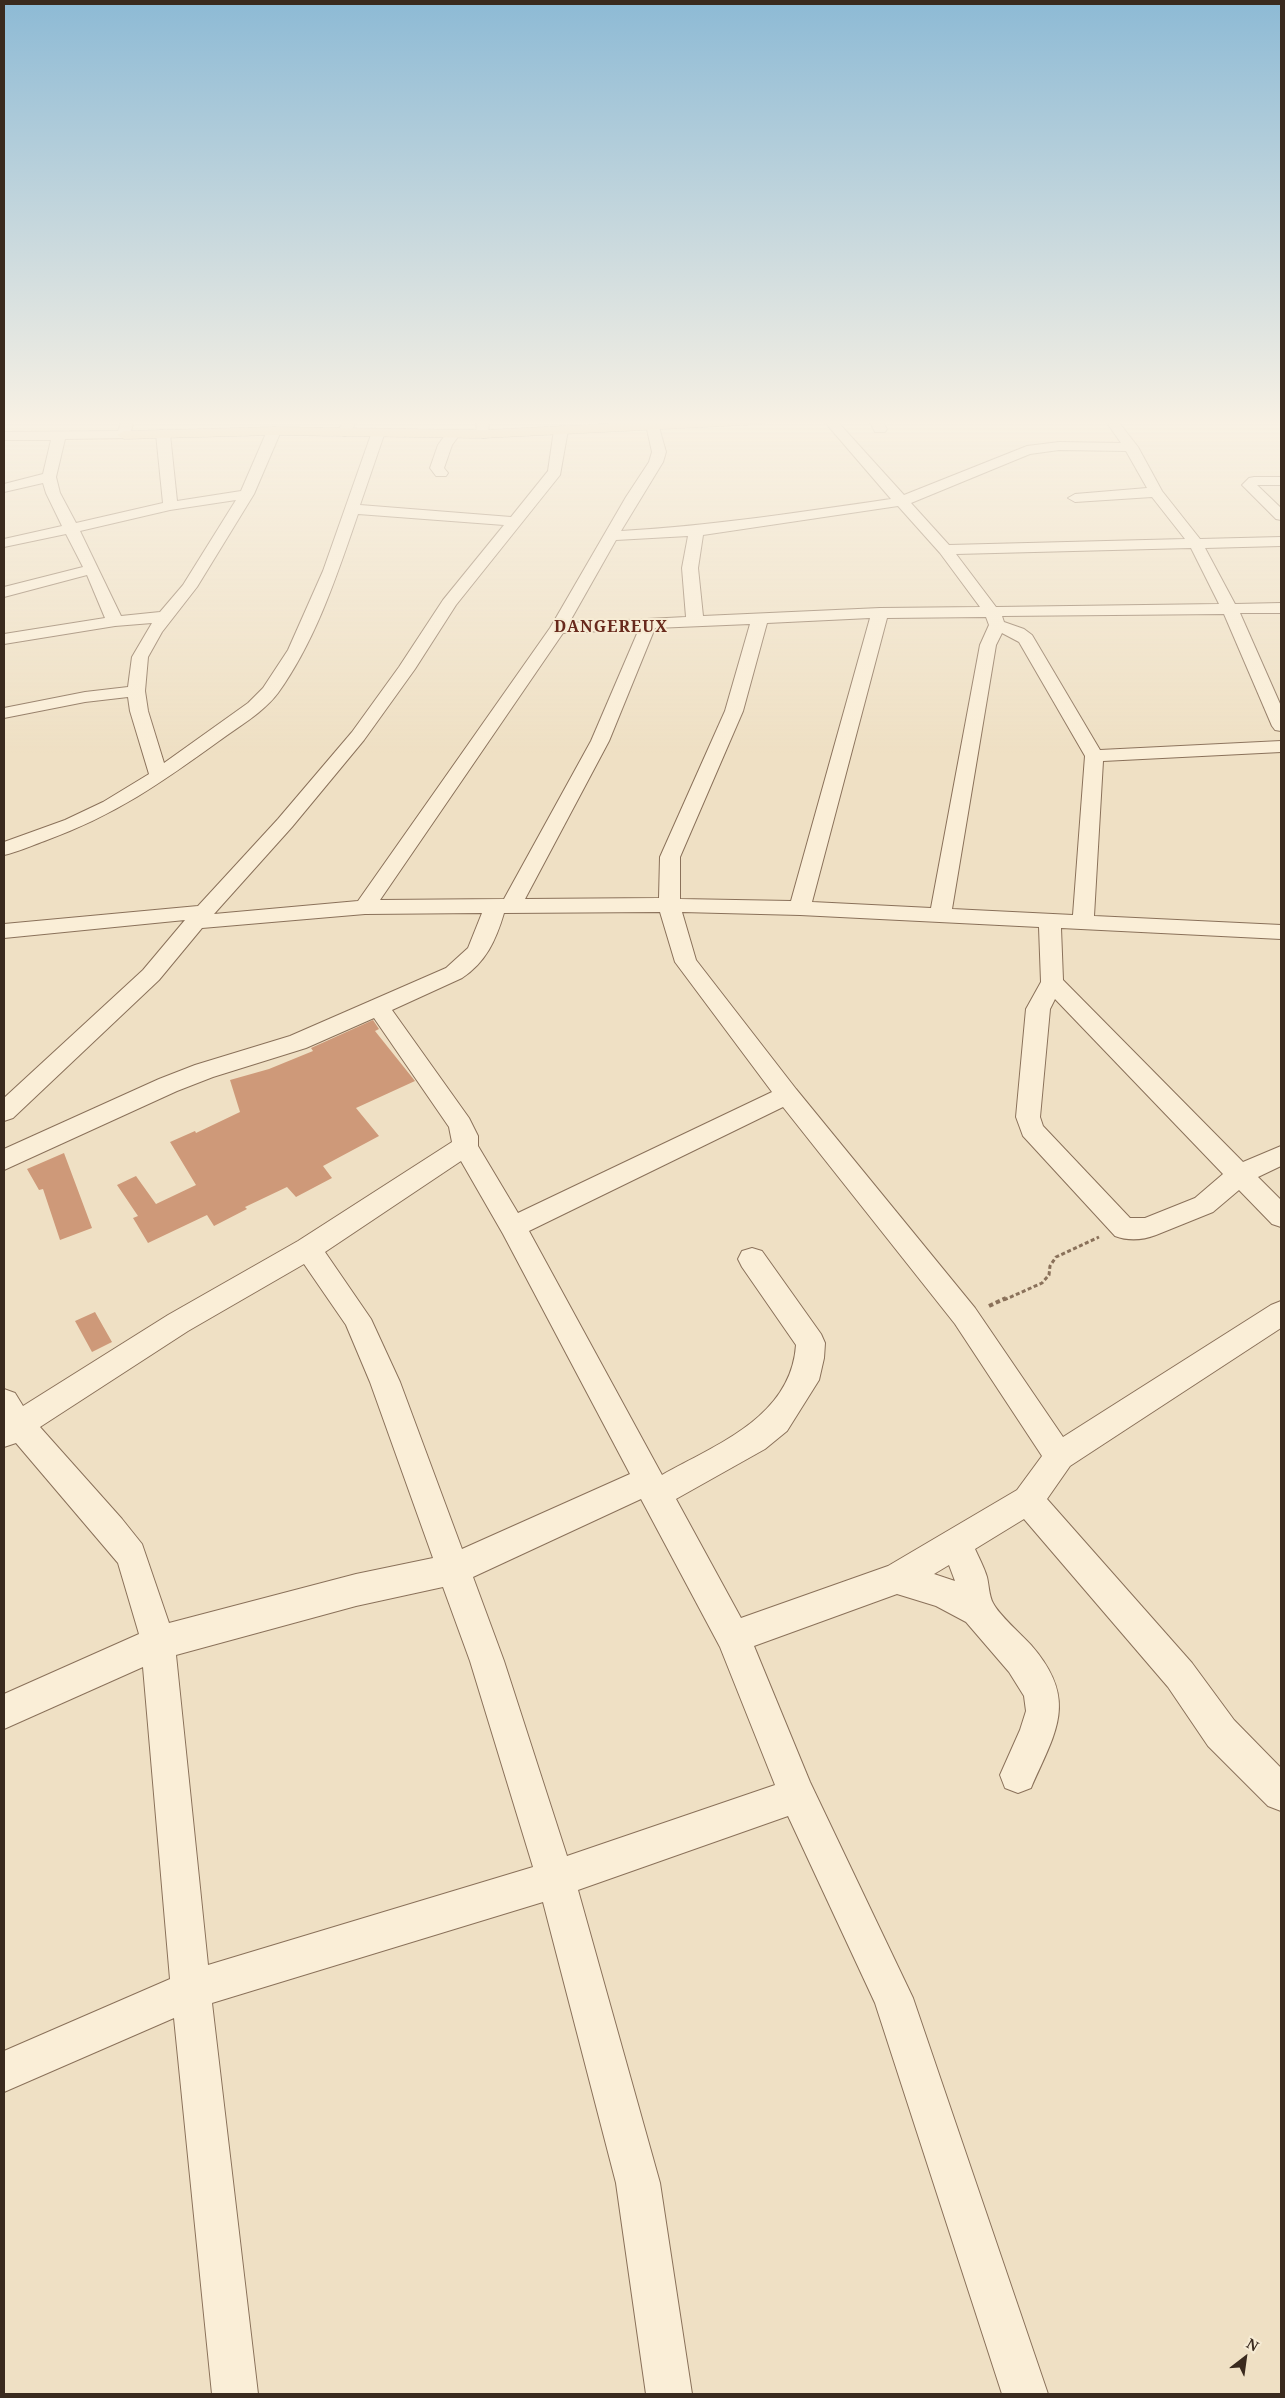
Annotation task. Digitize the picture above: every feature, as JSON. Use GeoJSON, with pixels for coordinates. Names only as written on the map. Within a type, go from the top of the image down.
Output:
{"type":"FeatureCollection","features":[{"type":"Feature","properties":{"kind":"street"},"geometry":{"type":"LineString","coordinates":[[4,543],[53,532]]}},
{"type":"Feature","properties":{"kind":"street"},"geometry":{"type":"LineString","coordinates":[[72,532],[92,569],[114,621]]}},
{"type":"Feature","properties":{"kind":"street"},"geometry":{"type":"LineString","coordinates":[[159,776],[139,711],[136,691],[140,657],[146,644],[164,617],[189,587],[223,532]]}},
{"type":"Feature","properties":{"kind":"street"},"geometry":{"type":"LineString","coordinates":[[4,849],[72,824],[110,806],[159,776],[254,707],[275,684],[296,650],[332,571],[345,532]]}},
{"type":"Feature","properties":{"kind":"street"},"geometry":{"type":"LineString","coordinates":[[4,1112],[135,991],[285,823],[358,736],[406,669],[449,603],[508,532]]}},
{"type":"Feature","properties":{"kind":"street"},"geometry":{"type":"LineString","coordinates":[[365,907],[558,628],[614,532]]}},
{"type":"Feature","properties":{"kind":"street"},"geometry":{"type":"LineString","coordinates":[[612,536],[681,532]]}},
{"type":"Feature","properties":{"kind":"street"},"geometry":{"type":"LineString","coordinates":[[694,621],[690,568],[696,532]]}},
{"type":"Feature","properties":{"kind":"street"},"geometry":{"type":"LineString","coordinates":[[929,532],[945,550],[994,619],[1026,639],[1094,756],[1083,921]]}},
{"type":"Feature","properties":{"kind":"street"},"geometry":{"type":"LineString","coordinates":[[1187,532],[1195,542],[1230,609],[1281,726]]}},
{"type":"Feature","properties":{"kind":"street"},"geometry":{"type":"LineString","coordinates":[[945,550],[1281,541]]}},
{"type":"Feature","properties":{"kind":"street"},"geometry":{"type":"LineString","coordinates":[[4,592],[92,569]]}},
{"type":"Feature","properties":{"kind":"street"},"geometry":{"type":"LineString","coordinates":[[558,628],[880,613],[994,619],[1281,608]]}},
{"type":"Feature","properties":{"kind":"street"},"geometry":{"type":"LineString","coordinates":[[800,908],[880,613]]}},
{"type":"Feature","properties":{"kind":"street"},"geometry":{"type":"LineString","coordinates":[[4,639],[114,621],[164,617]]}},
{"type":"Feature","properties":{"kind":"street"},"geometry":{"type":"LineString","coordinates":[[760,618],[734,711],[681,828],[670,858],[669,905],[686,962],[787,1095],[965,1316],[1059,1456]]}},
{"type":"Feature","properties":{"kind":"street"},"geometry":{"type":"LineString","coordinates":[[940,916],[994,619]]}},
{"type":"Feature","properties":{"kind":"street"},"geometry":{"type":"LineString","coordinates":[[4,1160],[168,1085],[204,1071],[298,1042],[454,973],[467,965],[476,956],[503,906],[600,741],[649,624]]}},
{"type":"Feature","properties":{"kind":"street"},"geometry":{"type":"LineString","coordinates":[[4,713],[85,697],[136,691]]}},
{"type":"Feature","properties":{"kind":"street"},"geometry":{"type":"LineString","coordinates":[[1094,756],[1281,746]]}},
{"type":"Feature","properties":{"kind":"street"},"geometry":{"type":"LineString","coordinates":[[4,931],[365,907],[669,905],[800,908],[940,916],[1050,919],[1281,932]]}},
{"type":"Feature","properties":{"kind":"street"},"geometry":{"type":"LineString","coordinates":[[1050,919],[1052,982],[1038,1009],[1028,1117],[1032,1130],[1124,1229],[1147,1228],[1204,1205],[1239,1175],[1281,1155]]}},
{"type":"Feature","properties":{"kind":"street"},"geometry":{"type":"LineString","coordinates":[[1052,982],[1281,1217]]}},
{"type":"Feature","properties":{"kind":"street"},"geometry":{"type":"LineString","coordinates":[[378,1007],[460,1124],[465,1136],[465,1146],[513,1227],[733,1637],[797,1795],[892,1998],[1025,2394]]}},
{"type":"Feature","properties":{"kind":"street"},"geometry":{"type":"LineString","coordinates":[[513,1227],[787,1095]]}},
{"type":"Feature","properties":{"kind":"street"},"geometry":{"type":"LineString","coordinates":[[235,2394],[191,1990],[158,1643],[145,1595],[131,1555],[111,1529],[9,1421],[308,1249],[465,1146]]}},
{"type":"Feature","properties":{"kind":"street"},"geometry":{"type":"LineString","coordinates":[[308,1249],[357,1319],[386,1382],[487,1662],[556,1879],[638,2183],[669,2394]]}},
{"type":"Feature","properties":{"kind":"street"},"geometry":{"type":"LineString","coordinates":[[4,1712],[158,1643],[356,1590],[454,1569],[652,1488],[754,1439],[776,1422],[804,1380],[810,1358],[811,1343],[752,1259]]}},
{"type":"Feature","properties":{"kind":"street"},"geometry":{"type":"LineString","coordinates":[[733,1637],[897,1578],[1028,1500],[1059,1456],[1281,1313]]}},
{"type":"Feature","properties":{"kind":"street"},"geometry":{"type":"LineString","coordinates":[[1028,1500],[1180,1675],[1221,1733],[1281,1793]]}},
{"type":"Feature","properties":{"kind":"street"},"geometry":{"type":"LineString","coordinates":[[956,1542],[970,1576],[978,1611]]}},
{"type":"Feature","properties":{"kind":"street"},"geometry":{"type":"LineString","coordinates":[[897,1578],[943,1592],[978,1611],[1017,1654],[1041,1691],[1043,1711],[1037,1733],[1018,1775]]}},
{"type":"Feature","properties":{"kind":"street"},"geometry":{"type":"LineString","coordinates":[[4,2072],[191,1990],[556,1879],[797,1795]]}},
{"type":"Feature","properties":{"kind":"path"},"geometry":{"type":"LineString","coordinates":[[965,1316],[1042,1283],[1049,1275],[1050,1266],[1056,1257],[1115,1230],[1124,1229]]}},
{"type":"Feature","properties":{"kind":"building"},"geometry":{"type":"Polygon","coordinates":[[[373,1020],[379,1029],[375,1031],[415,1081],[356,1108],[379,1136],[323,1166],[332,1178],[296,1197],[287,1187],[245,1207],[247,1209],[214,1226],[207,1215],[148,1243],[133,1218],[138,1216],[117,1185],[136,1176],[156,1204],[196,1185],[170,1142],[195,1131],[196,1133],[240,1112],[230,1080],[269,1069],[313,1051],[311,1048],[373,1020]]]}},
{"type":"Feature","properties":{"kind":"building"},"geometry":{"type":"Polygon","coordinates":[[[64,1153],[92,1228],[60,1240],[43,1189],[39,1190],[27,1169],[64,1153]]]}},
{"type":"Feature","properties":{"kind":"building"},"geometry":{"type":"Polygon","coordinates":[[[95,1312],[112,1342],[92,1352],[75,1321],[95,1312]]]}},
{"type":"Feature","properties":{"kind":"district","name":"DANGEREUX"},"geometry":{"type":"Point","coordinates":[611,627]}}]}
